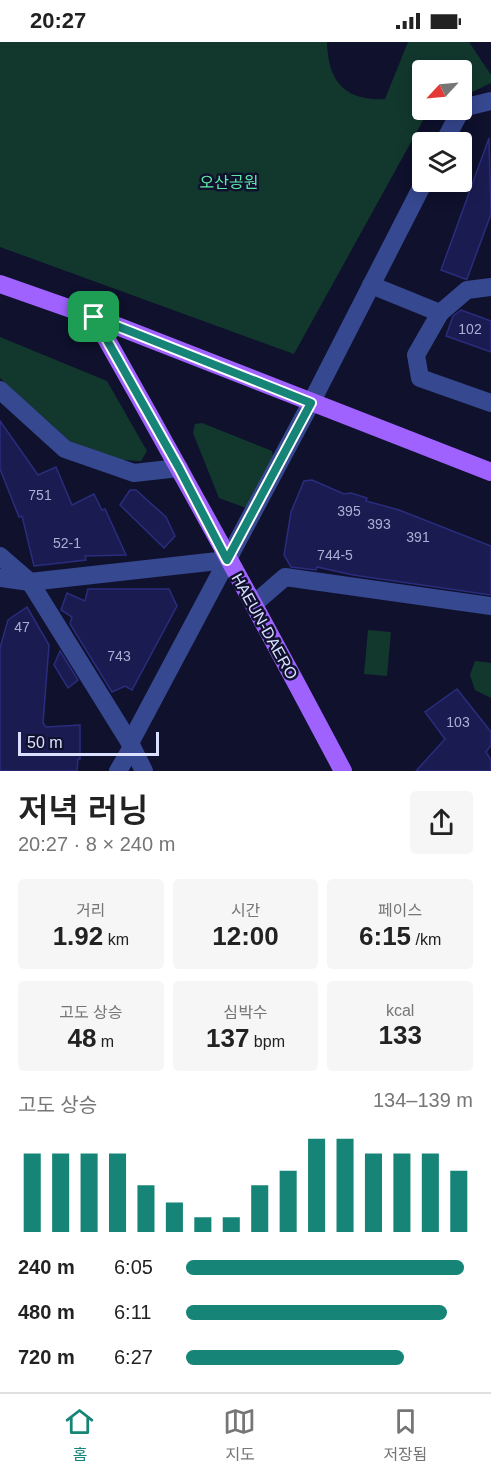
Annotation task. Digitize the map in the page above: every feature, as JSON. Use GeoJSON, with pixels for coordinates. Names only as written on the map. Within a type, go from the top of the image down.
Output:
{"type":"FeatureCollection","features":[{"type":"Feature","properties":{"kind":"main road"},"geometry":{"type":"LineString","coordinates":[[0,284],[94,317],[491,472]]}},
{"type":"Feature","properties":{"kind":"main road","name":"HAEUN-DAERO"},"geometry":{"type":"LineString","coordinates":[[94,317],[179,468],[227,560],[255,603],[343,771]]}},
{"type":"Feature","properties":{"kind":"street"},"geometry":{"type":"LineString","coordinates":[[472,106],[491,101]]}},
{"type":"Feature","properties":{"kind":"street"},"geometry":{"type":"LineString","coordinates":[[118,771],[419,192]]}},
{"type":"Feature","properties":{"kind":"street"},"geometry":{"type":"LineString","coordinates":[[372,285],[440,313]]}},
{"type":"Feature","properties":{"kind":"street"},"geometry":{"type":"LineString","coordinates":[[491,287],[467,290],[440,313],[416,355],[420,378],[491,403]]}},
{"type":"Feature","properties":{"kind":"street"},"geometry":{"type":"LineString","coordinates":[[0,390],[65,449],[134,472],[179,468]]}},
{"type":"Feature","properties":{"kind":"street"},"geometry":{"type":"LineString","coordinates":[[0,556],[30,582],[131,745],[144,771]]}},
{"type":"Feature","properties":{"kind":"street"},"geometry":{"type":"LineString","coordinates":[[0,579],[30,582],[227,560]]}},
{"type":"Feature","properties":{"kind":"street"},"geometry":{"type":"LineString","coordinates":[[255,603],[285,577],[491,606]]}},
{"type":"Feature","properties":{"kind":"green space","name":"오산공원"},"geometry":{"type":"Polygon","coordinates":[[[0,42],[327,42],[331,68],[341,86],[349,92],[371,99],[385,99],[408,42],[469,42],[491,75],[491,83],[472,92],[472,60],[412,60],[412,120],[423,120],[417,132],[412,132],[412,140],[294,354],[0,247],[0,42]]]}},
{"type":"Feature","properties":{"kind":"green space"},"geometry":{"type":"Polygon","coordinates":[[[0,337],[107,381],[147,451],[141,461],[121,460],[70,441],[0,378],[0,337]]]}},
{"type":"Feature","properties":{"kind":"green space"},"geometry":{"type":"Polygon","coordinates":[[[202,423],[272,451],[274,460],[246,508],[219,498],[193,433],[195,424],[202,423]]]}},
{"type":"Feature","properties":{"kind":"green space"},"geometry":{"type":"Polygon","coordinates":[[[368,630],[391,632],[387,676],[364,674],[368,630]]]}},
{"type":"Feature","properties":{"kind":"green space"},"geometry":{"type":"Polygon","coordinates":[[[475,661],[491,663],[491,698],[475,690],[470,675],[475,661]]]}},
{"type":"Feature","properties":{"kind":"building"},"geometry":{"type":"Polygon","coordinates":[[[489,138],[491,214],[467,279],[465,279],[441,270],[469,192],[472,192],[472,185],[489,138]]]}},
{"type":"Feature","properties":{"kind":"building"},"geometry":{"type":"Polygon","coordinates":[[[461,310],[491,321],[491,352],[446,336],[453,316],[461,310]]]}},
{"type":"Feature","properties":{"kind":"building"},"geometry":{"type":"Polygon","coordinates":[[[0,421],[38,475],[56,467],[72,505],[94,494],[102,510],[105,509],[126,555],[85,556],[86,560],[34,566],[22,516],[19,517],[0,469],[0,421]]]}},
{"type":"Feature","properties":{"kind":"building"},"geometry":{"type":"Polygon","coordinates":[[[312,480],[344,494],[351,493],[367,498],[366,501],[399,510],[491,546],[491,595],[353,575],[317,567],[316,570],[291,567],[284,555],[291,512],[304,481],[312,480]]]}},
{"type":"Feature","properties":{"kind":"building"},"geometry":{"type":"Polygon","coordinates":[[[130,490],[136,490],[166,517],[175,536],[164,548],[120,505],[130,490]]]}},
{"type":"Feature","properties":{"kind":"building"},"geometry":{"type":"Polygon","coordinates":[[[88,589],[169,589],[177,606],[132,690],[125,686],[112,692],[70,624],[72,617],[61,610],[67,593],[85,601],[88,589]]]}},
{"type":"Feature","properties":{"kind":"building"},"geometry":{"type":"Polygon","coordinates":[[[27,607],[49,645],[43,723],[46,727],[80,725],[80,759],[78,759],[77,771],[0,771],[0,648],[8,620],[27,607]]]}},
{"type":"Feature","properties":{"kind":"building"},"geometry":{"type":"Polygon","coordinates":[[[60,651],[78,680],[68,688],[54,665],[60,651]]]}},
{"type":"Feature","properties":{"kind":"building"},"geometry":{"type":"Polygon","coordinates":[[[457,689],[491,732],[491,745],[486,752],[491,760],[491,771],[416,771],[445,739],[425,712],[457,689]]]}},
{"type":"Feature","properties":{"kind":"route"},"geometry":{"type":"LineString","coordinates":[[94,317],[311,403],[227,560],[179,468],[94,317]]}}]}
